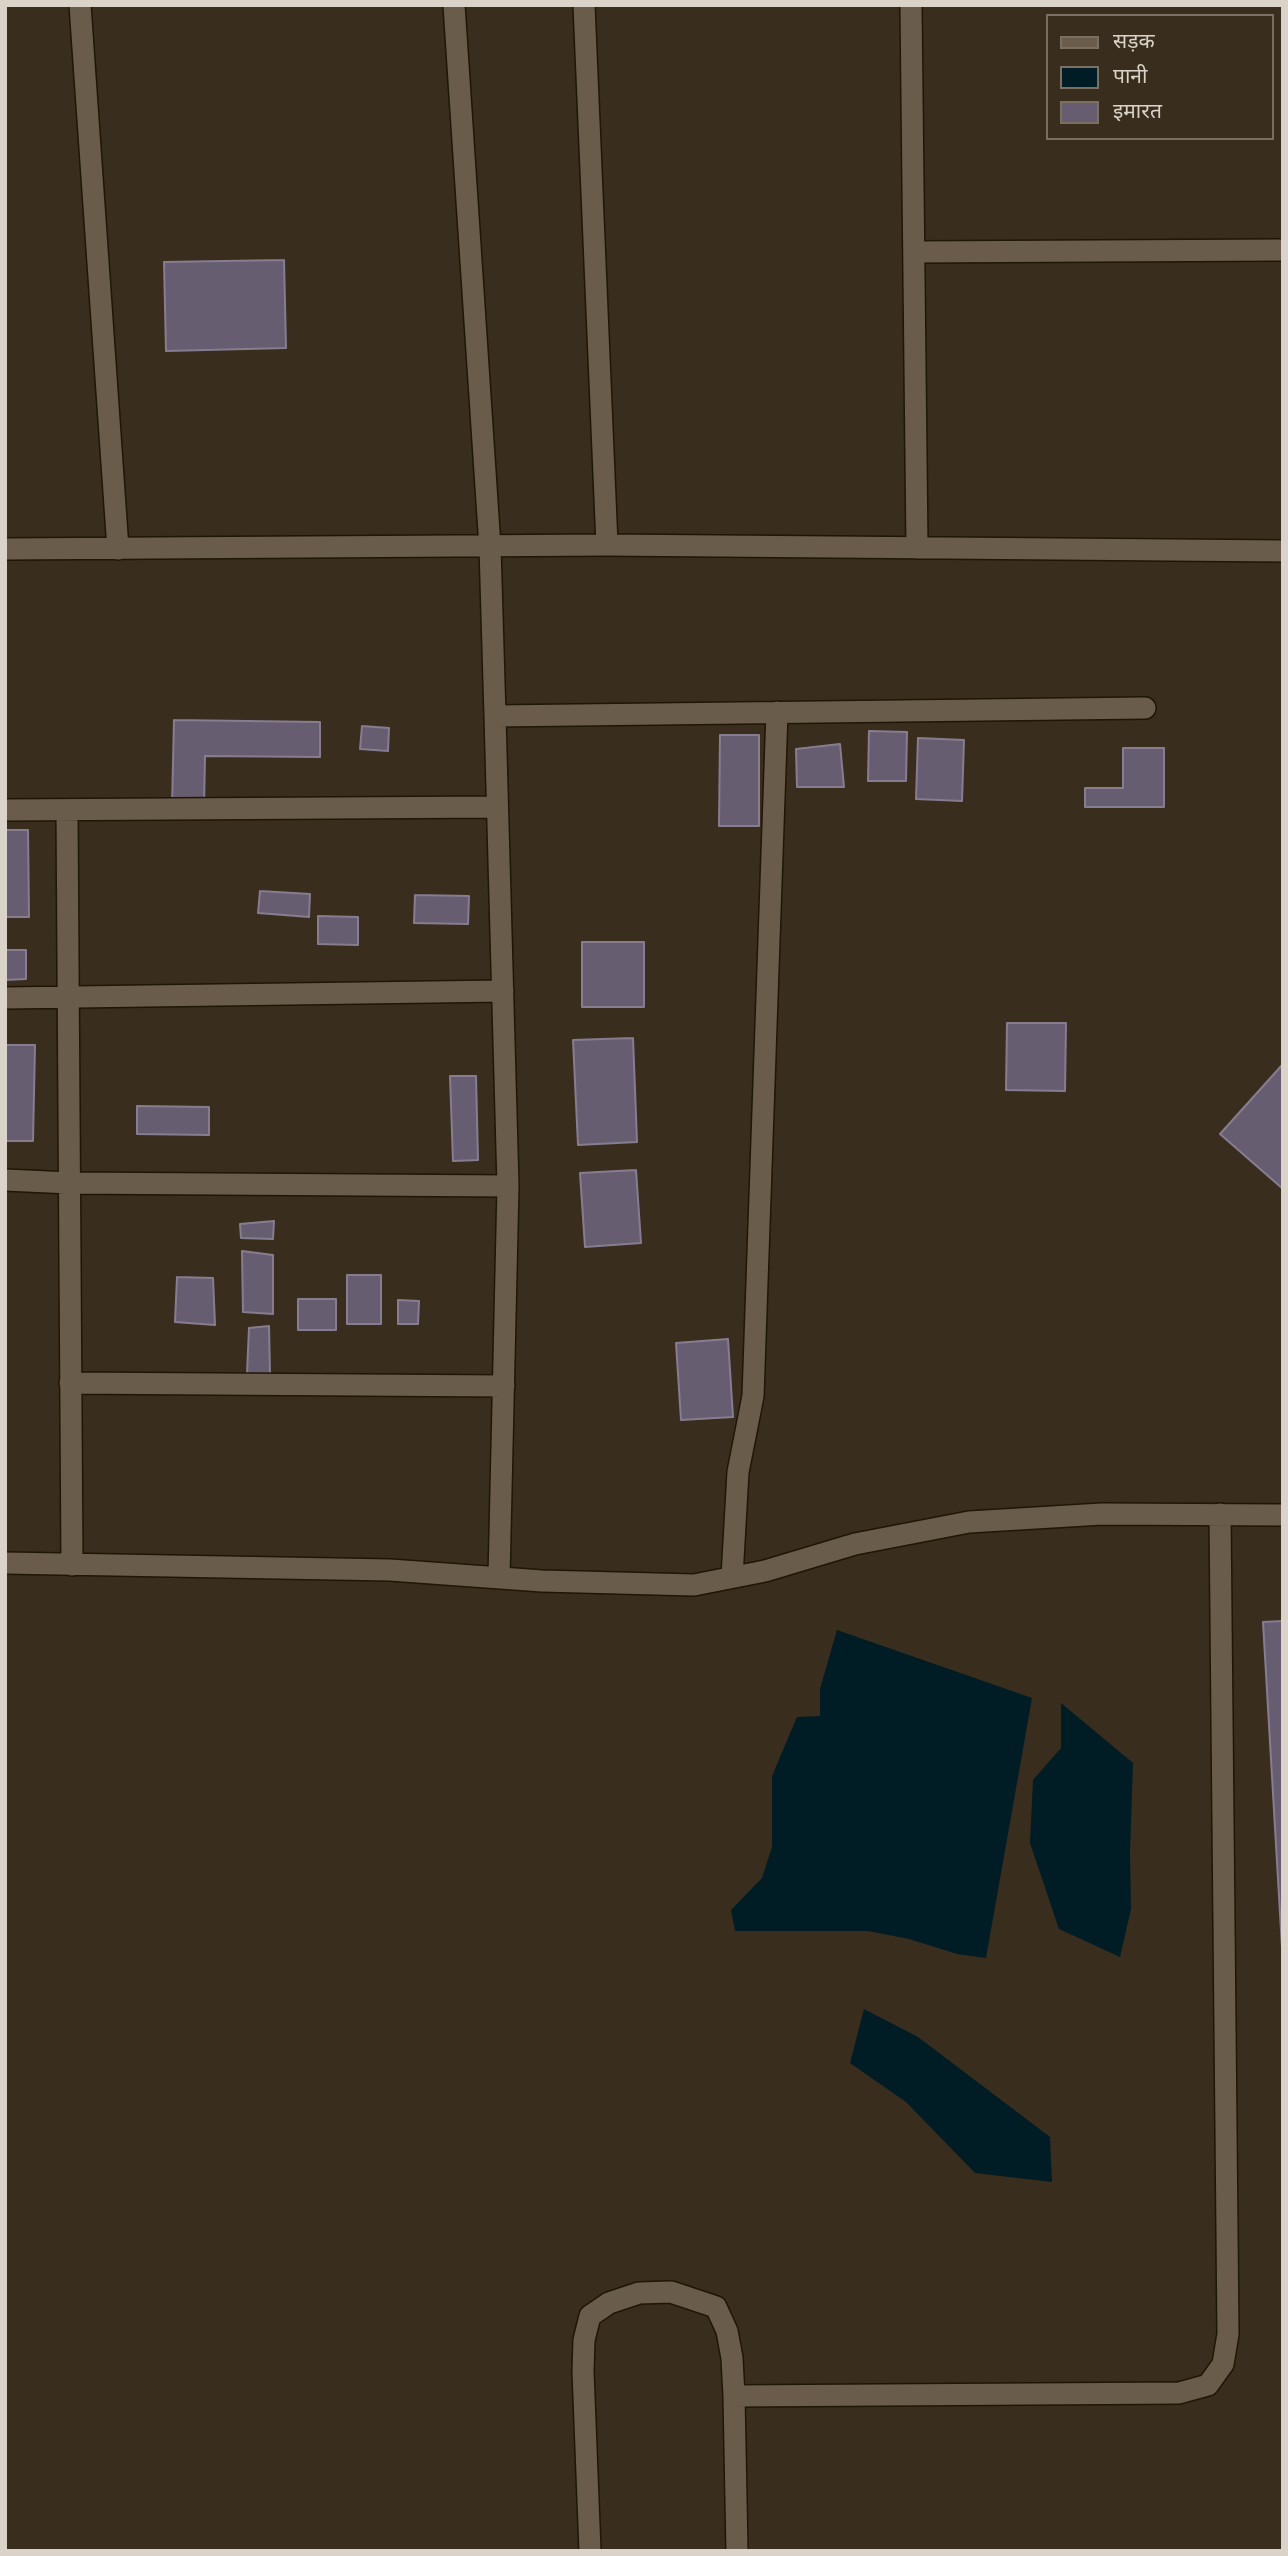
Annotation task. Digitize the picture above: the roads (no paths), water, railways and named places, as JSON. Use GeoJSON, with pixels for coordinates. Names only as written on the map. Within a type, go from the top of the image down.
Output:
{"type":"FeatureCollection","features":[{"type":"Feature","properties":{"kind":"street"},"geometry":{"type":"LineString","coordinates":[[80,5],[118,549]]}},
{"type":"Feature","properties":{"kind":"street"},"geometry":{"type":"LineString","coordinates":[[454,5],[490,547],[495,716],[508,1186],[499,1577]]}},
{"type":"Feature","properties":{"kind":"street"},"geometry":{"type":"LineString","coordinates":[[584,5],[607,545]]}},
{"type":"Feature","properties":{"kind":"street"},"geometry":{"type":"LineString","coordinates":[[911,5],[917,548]]}},
{"type":"Feature","properties":{"kind":"street"},"geometry":{"type":"LineString","coordinates":[[914,252],[1283,250]]}},
{"type":"Feature","properties":{"kind":"street"},"geometry":{"type":"LineString","coordinates":[[5,549],[607,545],[1283,551]]}},
{"type":"Feature","properties":{"kind":"street"},"geometry":{"type":"LineString","coordinates":[[495,716],[1145,708]]}},
{"type":"Feature","properties":{"kind":"street"},"geometry":{"type":"LineString","coordinates":[[732,1577],[738,1472],[754,1384],[777,712]]}},
{"type":"Feature","properties":{"kind":"street"},"geometry":{"type":"LineString","coordinates":[[5,810],[497,807]]}},
{"type":"Feature","properties":{"kind":"street"},"geometry":{"type":"LineString","coordinates":[[68,810],[72,1565]]}},
{"type":"Feature","properties":{"kind":"street"},"geometry":{"type":"LineString","coordinates":[[5,998],[502,991]]}},
{"type":"Feature","properties":{"kind":"street"},"geometry":{"type":"LineString","coordinates":[[5,1180],[70,1183],[508,1186]]}},
{"type":"Feature","properties":{"kind":"street"},"geometry":{"type":"LineString","coordinates":[[70,1383],[504,1387]]}},
{"type":"Feature","properties":{"kind":"street"},"geometry":{"type":"LineString","coordinates":[[5,1563],[390,1570],[613,1584],[694,1585],[765,1572],[855,1544],[969,1522],[1102,1514],[1283,1514]]}},
{"type":"Feature","properties":{"kind":"street"},"geometry":{"type":"LineString","coordinates":[[734,2396],[1179,2393],[1208,2385],[1223,2364],[1228,2334],[1220,1514]]}},
{"type":"Feature","properties":{"kind":"street"},"geometry":{"type":"LineString","coordinates":[[590,2551],[583,2371],[584,2340],[590,2316],[609,2302],[639,2293],[671,2292],[716,2307],[727,2331],[734,2396],[737,2551]]}},
{"type":"Feature","properties":{"kind":"water"},"geometry":{"type":"Polygon","coordinates":[[[837,1630],[1032,1698],[986,1958],[957,1954],[909,1939],[868,1931],[735,1931],[731,1910],[762,1878],[772,1847],[772,1776],[797,1717],[820,1716],[820,1689],[837,1630]]]}},
{"type":"Feature","properties":{"kind":"water"},"geometry":{"type":"Polygon","coordinates":[[[1061,1703],[1133,1763],[1131,1909],[1120,1957],[1059,1929],[1030,1843],[1033,1780],[1061,1748],[1061,1703]]]}},
{"type":"Feature","properties":{"kind":"water"},"geometry":{"type":"Polygon","coordinates":[[[864,2009],[918,2037],[1050,2137],[1052,2182],[975,2173],[906,2102],[850,2063],[864,2009]]]}}]}
